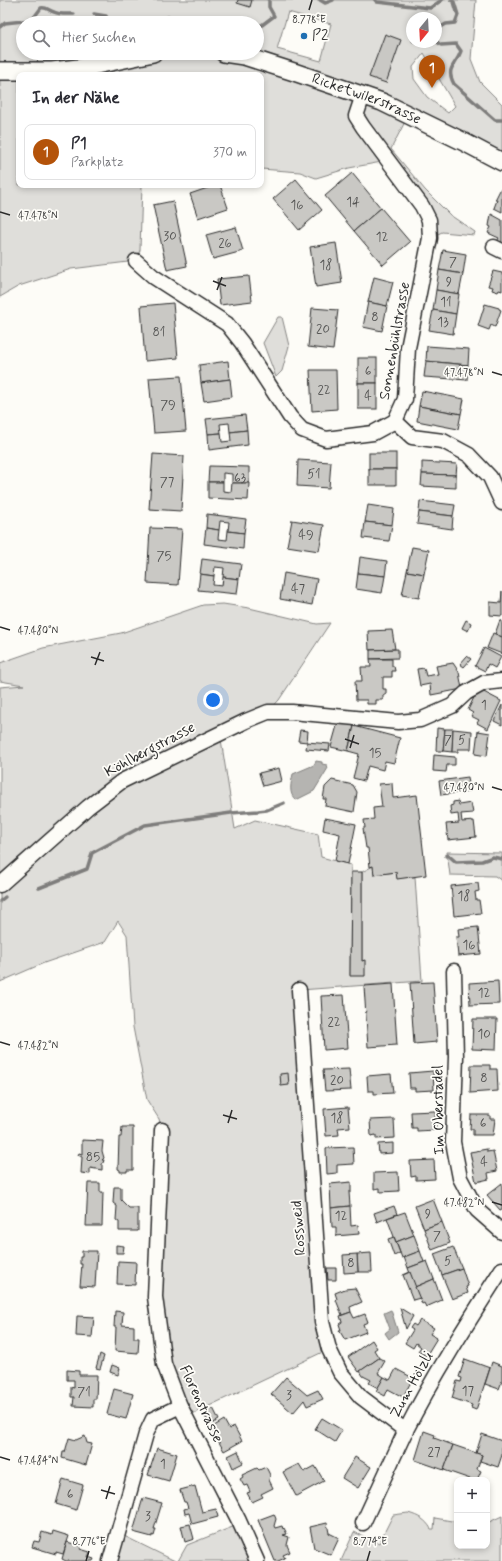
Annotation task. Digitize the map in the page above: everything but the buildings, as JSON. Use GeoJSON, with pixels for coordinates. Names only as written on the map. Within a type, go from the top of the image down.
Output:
{"type":"FeatureCollection","features":[{"type":"Feature","properties":{"kind":"street"},"geometry":{"type":"LineString","coordinates":[[0,71],[52,71],[87,67],[120,60]]}},
{"type":"Feature","properties":{"kind":"street","name":"Ricketwilerstrasse"},"geometry":{"type":"LineString","coordinates":[[256,60],[382,102],[409,114],[502,162]]}},
{"type":"Feature","properties":{"kind":"street","name":"Sonnenbühlstrasse"},"geometry":{"type":"LineString","coordinates":[[136,261],[154,277],[227,324],[242,343],[290,417],[302,430],[326,439],[373,433],[395,421],[405,399],[408,348],[430,238],[429,220],[422,206],[362,127],[356,116],[362,95]]}},
{"type":"Feature","properties":{"kind":"street"},"geometry":{"type":"LineString","coordinates":[[395,421],[412,437],[443,441],[469,456],[490,477],[502,503]]}},
{"type":"Feature","properties":{"kind":"street","name":"Köhlbergstrasse"},"geometry":{"type":"LineString","coordinates":[[0,885],[88,807],[122,781],[220,733],[268,712],[292,712],[398,722],[420,720],[452,706],[466,693],[484,684],[502,681]]}},
{"type":"Feature","properties":{"kind":"street","name":"Im Oberstadel"},"geometry":{"type":"LineString","coordinates":[[454,971],[456,1057],[453,1142],[460,1178],[477,1210],[502,1232]]}},
{"type":"Feature","properties":{"kind":"street","name":"Rossweid"},"geometry":{"type":"LineString","coordinates":[[299,990],[324,1329],[329,1349],[340,1372],[361,1397],[406,1431]]}},
{"type":"Feature","properties":{"kind":"street","name":"Florenstrasse"},"geometry":{"type":"LineString","coordinates":[[162,1130],[155,1297],[164,1364],[180,1406],[239,1521],[257,1561]]}},
{"type":"Feature","properties":{"kind":"street","name":"Zum Hölzli"},"geometry":{"type":"LineString","coordinates":[[363,1523],[406,1431],[462,1331],[502,1269]]}},
{"type":"Feature","properties":{"kind":"street"},"geometry":{"type":"LineString","coordinates":[[110,1561],[146,1434],[153,1418],[180,1406]]}},
{"type":"Feature","properties":{"kind":"shaded area"},"geometry":{"type":"Polygon","coordinates":[[[0,0],[476,0],[471,59],[480,82],[502,104],[502,162],[409,114],[391,149],[425,190],[450,215],[475,232],[474,235],[442,232],[430,238],[429,220],[387,161],[349,168],[316,178],[300,172],[264,169],[264,72],[16,72],[16,188],[142,188],[140,250],[136,261],[71,269],[19,286],[0,297],[0,0]],[[288,12],[277,49],[321,61],[331,24],[288,12]],[[424,53],[413,67],[414,79],[427,97],[448,113],[455,106],[424,53]]]}},
{"type":"Feature","properties":{"kind":"shaded area"},"geometry":{"type":"Polygon","coordinates":[[[278,317],[282,317],[289,346],[282,371],[276,377],[263,343],[278,317]]]}},
{"type":"Feature","properties":{"kind":"shaded area"},"geometry":{"type":"Polygon","coordinates":[[[223,604],[249,608],[317,624],[330,623],[279,700],[268,712],[220,733],[235,829],[255,820],[318,834],[321,857],[351,865],[350,975],[364,961],[362,961],[362,872],[373,866],[374,875],[396,872],[397,878],[415,877],[422,981],[300,990],[329,1349],[186,1417],[180,1406],[155,1297],[162,1130],[159,1119],[147,1100],[133,1027],[127,935],[118,921],[105,942],[44,963],[0,982],[0,687],[24,685],[0,681],[0,663],[43,648],[121,633],[203,605],[223,604]]]}},
{"type":"Feature","properties":{"kind":"shaded area"},"geometry":{"type":"Polygon","coordinates":[[[316,761],[322,762],[322,764],[327,765],[328,768],[314,791],[296,800],[293,798],[291,792],[293,774],[314,765],[316,761]]]}},
{"type":"Feature","properties":{"kind":"shaded area"},"geometry":{"type":"Polygon","coordinates":[[[447,852],[502,853],[502,881],[495,876],[450,875],[447,852]]]}},
{"type":"Feature","properties":{"kind":"shaded area"},"geometry":{"type":"Polygon","coordinates":[[[391,1310],[398,1332],[389,1339],[385,1333],[390,1329],[384,1313],[391,1310]]]}},
{"type":"Feature","properties":{"kind":"shaded area"},"geometry":{"type":"Polygon","coordinates":[[[408,1513],[422,1519],[431,1529],[434,1529],[435,1518],[454,1521],[454,1549],[490,1549],[490,1522],[502,1516],[502,1561],[341,1561],[354,1532],[379,1543],[393,1515],[408,1513]]]}},
{"type":"Feature","properties":{"kind":"shaded area"},"geometry":{"type":"Polygon","coordinates":[[[235,1526],[249,1559],[248,1561],[178,1561],[187,1545],[235,1526]]]}},
{"type":"Feature","properties":{"kind":"shaded area"},"geometry":{"type":"Polygon","coordinates":[[[118,1533],[175,1561],[110,1561],[118,1533]]]}},
{"type":"Feature","properties":{"kind":"waterway"},"geometry":{"type":"LineString","coordinates":[[264,24],[274,16],[269,7],[269,0]]}},
{"type":"Feature","properties":{"kind":"waterway"},"geometry":{"type":"LineString","coordinates":[[320,0],[325,3],[333,0]]}},
{"type":"Feature","properties":{"kind":"waterway"},"geometry":{"type":"LineString","coordinates":[[375,0],[377,2],[430,8],[442,0]]}},
{"type":"Feature","properties":{"kind":"waterway"},"geometry":{"type":"LineString","coordinates":[[442,26],[446,24],[455,23],[458,15],[454,2],[451,0]]}},
{"type":"Feature","properties":{"kind":"waterway"},"geometry":{"type":"LineString","coordinates":[[35,16],[41,8],[46,8],[59,14],[74,14]]}},
{"type":"Feature","properties":{"kind":"waterway"},"geometry":{"type":"LineString","coordinates":[[94,14],[106,16]]}},
{"type":"Feature","properties":{"kind":"waterway"},"geometry":{"type":"LineString","coordinates":[[0,27],[5,23],[16,22]]}},
{"type":"Feature","properties":{"kind":"waterway"},"geometry":{"type":"LineString","coordinates":[[442,45],[456,44],[461,51],[451,70],[454,84],[495,120],[502,120]]}},
{"type":"Feature","properties":{"kind":"waterway"},"geometry":{"type":"LineString","coordinates":[[39,888],[87,869],[92,853],[145,825],[231,813],[267,810],[284,803]]}},
{"type":"Feature","properties":{"kind":"waterway"},"geometry":{"type":"LineString","coordinates":[[446,856],[448,855],[456,862],[482,861],[493,857],[502,859]]}},
{"type":"Feature","properties":{"kind":"waterway"},"geometry":{"type":"LineString","coordinates":[[0,901],[5,897]]}},
{"type":"Feature","properties":{"kind":"place","name":"P2"},"geometry":{"type":"Point","coordinates":[304,36]}},
{"type":"Feature","properties":{"kind":"place","name":"P1"},"geometry":{"type":"Point","coordinates":[432,88]}}]}
